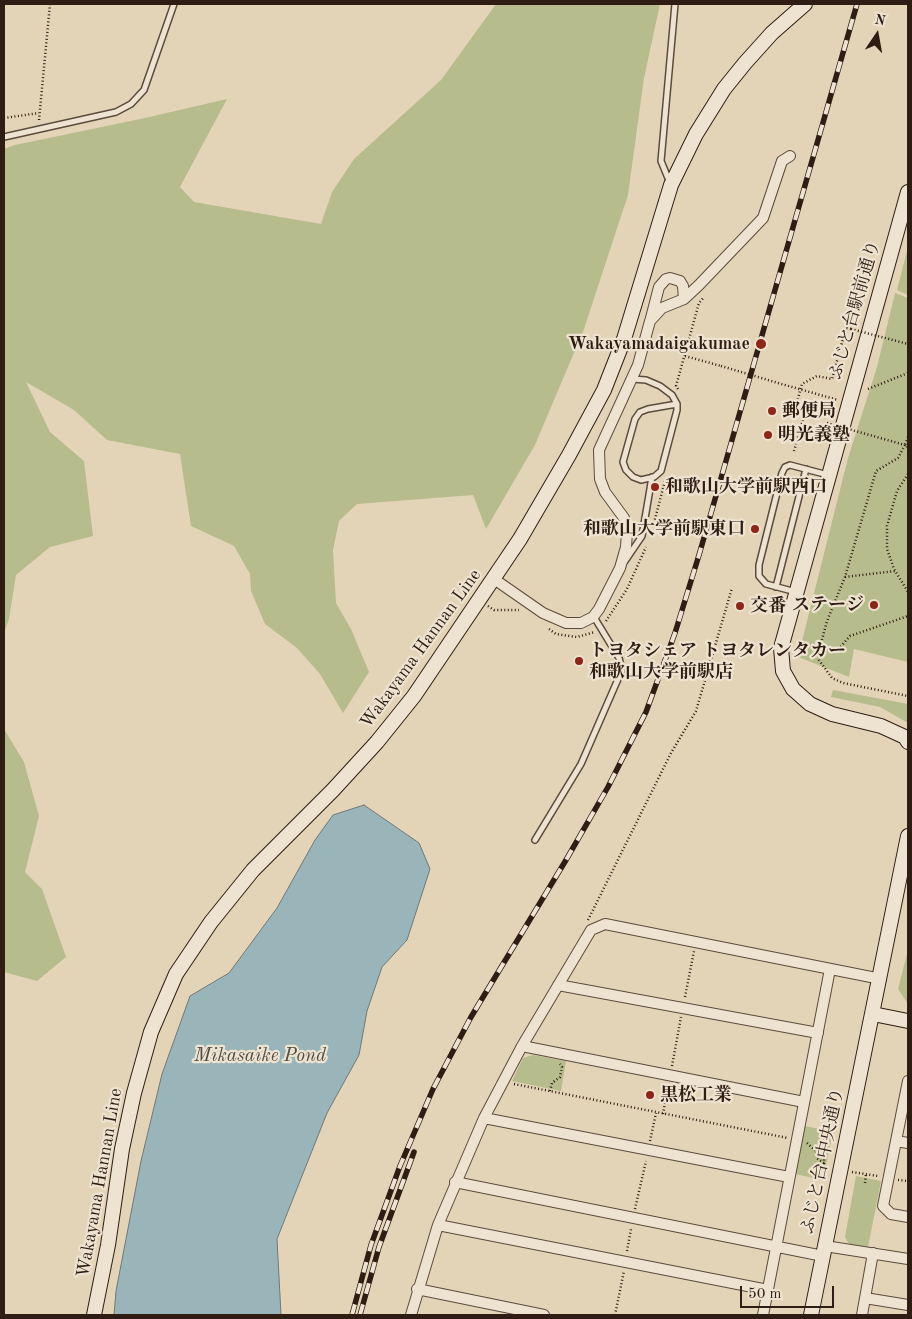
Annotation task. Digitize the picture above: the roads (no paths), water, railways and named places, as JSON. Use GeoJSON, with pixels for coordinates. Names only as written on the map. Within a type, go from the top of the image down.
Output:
{"type":"FeatureCollection","features":[{"type":"Feature","properties":{"kind":"main road","name":"Wakayama Hannan Line"},"geometry":{"type":"LineString","coordinates":[[94,1315],[108,1245],[122,1149],[134,1093],[151,1032],[176,974],[211,922],[252,870],[333,790],[377,742],[446,652],[494,579],[569,455],[604,390],[624,339],[671,185],[696,134],[724,89],[772,33],[805,4]]}},
{"type":"Feature","properties":{"kind":"main road","name":"ふじと台駅前通り"},"geometry":{"type":"LineString","coordinates":[[908,192],[781,648],[783,670],[793,689],[810,704],[832,714],[881,726],[905,737],[908,742]]}},
{"type":"Feature","properties":{"kind":"main road"},"geometry":{"type":"LineString","coordinates":[[881,979],[908,836]]}},
{"type":"Feature","properties":{"kind":"main road","name":"ふじと台 中央通り"},"geometry":{"type":"LineString","coordinates":[[811,1315],[881,979]]}},
{"type":"Feature","properties":{"kind":"main road"},"geometry":{"type":"LineString","coordinates":[[873,1014],[908,1020]]}},
{"type":"Feature","properties":{"kind":"street"},"geometry":{"type":"LineString","coordinates":[[650,321],[662,308],[684,299],[763,218],[782,161],[790,156]]}},
{"type":"Feature","properties":{"kind":"street"},"geometry":{"type":"LineString","coordinates":[[494,579],[543,613],[566,623],[581,624],[593,616],[610,589],[620,568],[626,547],[624,518],[605,492],[600,479],[599,450],[632,379],[659,287],[666,279],[670,278],[680,281],[683,286],[684,299]]}},
{"type":"Feature","properties":{"kind":"street"},"geometry":{"type":"LineString","coordinates":[[411,1315],[417,1289],[438,1225],[484,1118],[522,1046],[591,930],[605,924],[881,979]]}},
{"type":"Feature","properties":{"kind":"street"},"geometry":{"type":"LineString","coordinates":[[763,1315],[830,969]]}},
{"type":"Feature","properties":{"kind":"street"},"geometry":{"type":"LineString","coordinates":[[558,985],[818,1034]]}},
{"type":"Feature","properties":{"kind":"street"},"geometry":{"type":"LineString","coordinates":[[522,1046],[804,1102]]}},
{"type":"Feature","properties":{"kind":"street"},"geometry":{"type":"LineString","coordinates":[[908,1081],[883,1206],[890,1214],[908,1217]]}},
{"type":"Feature","properties":{"kind":"street"},"geometry":{"type":"LineString","coordinates":[[484,1118],[789,1177]]}},
{"type":"Feature","properties":{"kind":"street"},"geometry":{"type":"LineString","coordinates":[[896,1141],[908,1143]]}},
{"type":"Feature","properties":{"kind":"street"},"geometry":{"type":"LineString","coordinates":[[455,1182],[776,1247],[873,1254],[908,1259]]}},
{"type":"Feature","properties":{"kind":"street"},"geometry":{"type":"LineString","coordinates":[[438,1225],[768,1290]]}},
{"type":"Feature","properties":{"kind":"street"},"geometry":{"type":"LineString","coordinates":[[862,1315],[873,1254]]}},
{"type":"Feature","properties":{"kind":"street"},"geometry":{"type":"LineString","coordinates":[[417,1289],[544,1315]]}},
{"type":"Feature","properties":{"kind":"street"},"geometry":{"type":"LineString","coordinates":[[865,1298],[908,1305]]}},
{"type":"Feature","properties":{"kind":"lane"},"geometry":{"type":"LineString","coordinates":[[4,137],[116,112],[131,104],[144,90],[174,4]]}},
{"type":"Feature","properties":{"kind":"lane"},"geometry":{"type":"LineString","coordinates":[[671,185],[661,161],[674,4]]}},
{"type":"Feature","properties":{"kind":"lane"},"geometry":{"type":"LineString","coordinates":[[632,379],[646,380],[660,386],[672,395],[676,404],[677,410],[661,471],[652,478],[641,480],[633,477],[626,470],[623,462],[635,419],[640,412],[648,408],[676,404]]}},
{"type":"Feature","properties":{"kind":"lane"},"geometry":{"type":"LineString","coordinates":[[797,592],[766,584],[759,576],[759,565],[777,491],[785,467],[790,465],[828,475]]}},
{"type":"Feature","properties":{"kind":"lane"},"geometry":{"type":"LineString","coordinates":[[776,587],[806,469]]}},
{"type":"Feature","properties":{"kind":"lane"},"geometry":{"type":"LineString","coordinates":[[620,568],[642,536],[652,478]]}},
{"type":"Feature","properties":{"kind":"lane"},"geometry":{"type":"LineString","coordinates":[[535,840],[581,764],[622,670],[619,658],[593,616]]}},
{"type":"Feature","properties":{"kind":"water","name":"Mikasaike Pond"},"geometry":{"type":"Polygon","coordinates":[[[364,805],[419,843],[430,869],[407,940],[382,967],[367,1011],[359,1055],[327,1113],[277,1239],[281,1315],[114,1315],[116,1291],[141,1161],[162,1074],[190,996],[229,973],[277,908],[315,840],[333,815],[364,805]]]}},
{"type":"Feature","properties":{"kind":"railway"},"geometry":{"type":"LineString","coordinates":[[352,1315],[371,1245],[400,1166],[433,1089],[471,1017],[608,787],[646,712],[675,633],[699,555],[857,4]]}},
{"type":"Feature","properties":{"kind":"railway"},"geometry":{"type":"LineString","coordinates":[[360,1315],[379,1247],[414,1152]]}},
{"type":"Feature","properties":{"kind":"place","name":"Wakayamadaigakumae"},"geometry":{"type":"Point","coordinates":[761,344]}},
{"type":"Feature","properties":{"kind":"place","name":"郵便局"},"geometry":{"type":"Point","coordinates":[772,411]}},
{"type":"Feature","properties":{"kind":"place","name":"明光義塾"},"geometry":{"type":"Point","coordinates":[768,435]}},
{"type":"Feature","properties":{"kind":"place","name":"和歌山大学前駅西口"},"geometry":{"type":"Point","coordinates":[655,487]}},
{"type":"Feature","properties":{"kind":"place","name":"和歌山大学前駅東口"},"geometry":{"type":"Point","coordinates":[755,529]}},
{"type":"Feature","properties":{"kind":"place","name":"ステージ"},"geometry":{"type":"Point","coordinates":[874,605]}},
{"type":"Feature","properties":{"kind":"place","name":"交番"},"geometry":{"type":"Point","coordinates":[740,606]}},
{"type":"Feature","properties":{"kind":"place","name":"トヨタシェア トヨタレンタカー 和歌山大学前駅店"},"geometry":{"type":"Point","coordinates":[579,661]}},
{"type":"Feature","properties":{"kind":"place","name":"黒松工業"},"geometry":{"type":"Point","coordinates":[650,1095]}}]}
